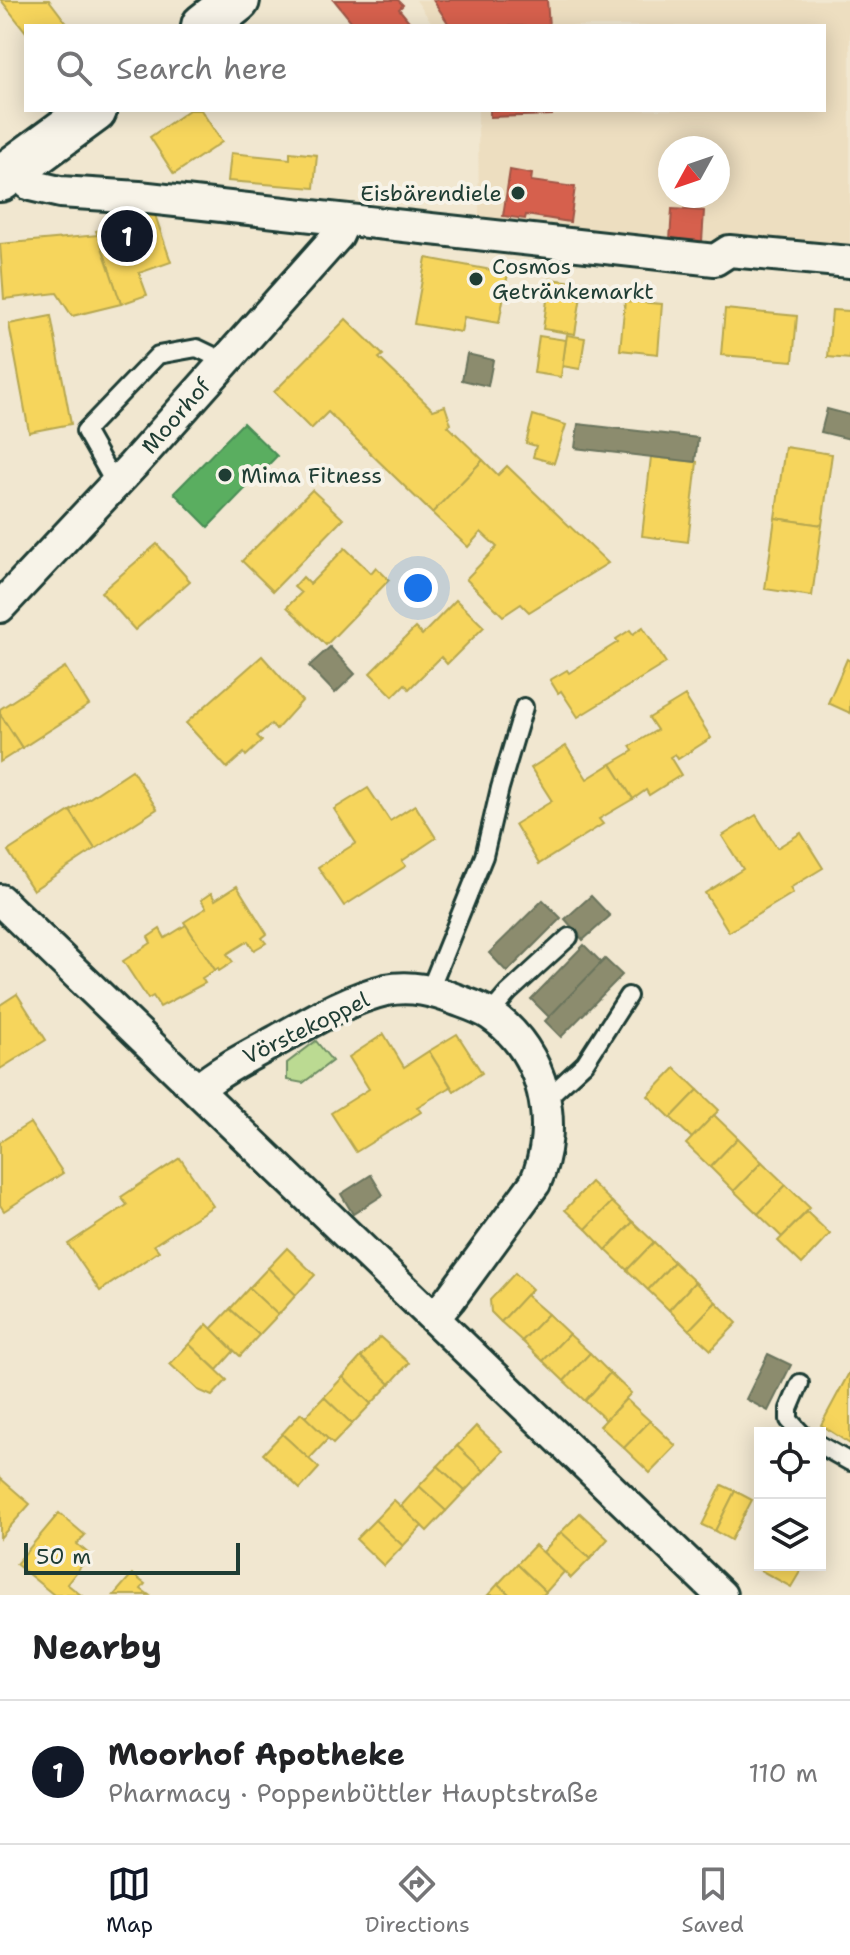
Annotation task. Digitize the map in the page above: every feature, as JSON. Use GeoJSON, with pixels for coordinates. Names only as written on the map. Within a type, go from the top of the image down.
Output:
{"type":"FeatureCollection","features":[{"type":"Feature","properties":{"kind":"street"},"geometry":{"type":"LineString","coordinates":[[207,24],[237,0]]}},
{"type":"Feature","properties":{"kind":"street"},"geometry":{"type":"LineString","coordinates":[[91,112],[8,175],[30,185],[60,192],[139,197],[715,260],[729,251],[850,262]]}},
{"type":"Feature","properties":{"kind":"street","name":"Moorhof"},"geometry":{"type":"LineString","coordinates":[[0,607],[338,235],[345,220]]}},
{"type":"Feature","properties":{"kind":"street"},"geometry":{"type":"LineString","coordinates":[[0,900],[721,1595]]}},
{"type":"Feature","properties":{"kind":"street","name":"Vörstekoppel"},"geometry":{"type":"LineString","coordinates":[[198,1089],[215,1074],[349,1002],[386,990],[430,989],[490,1014],[521,1042],[531,1060],[548,1118],[535,1183],[434,1318]]}},
{"type":"Feature","properties":{"kind":"lane"},"geometry":{"type":"LineString","coordinates":[[115,484],[85,431],[158,355],[197,348],[224,361]]}},
{"type":"Feature","properties":{"kind":"lane"},"geometry":{"type":"LineString","coordinates":[[430,989],[484,856],[524,707]]}},
{"type":"Feature","properties":{"kind":"lane"},"geometry":{"type":"LineString","coordinates":[[490,1014],[508,993],[569,937]]}},
{"type":"Feature","properties":{"kind":"lane"},"geometry":{"type":"LineString","coordinates":[[545,1100],[585,1063],[628,996]]}},
{"type":"Feature","properties":{"kind":"lane"},"geometry":{"type":"LineString","coordinates":[[795,1427],[789,1420],[789,1409],[800,1383]]}},
{"type":"Feature","properties":{"kind":"lane"},"geometry":{"type":"LineString","coordinates":[[826,1448],[850,1462]]}},
{"type":"Feature","properties":{"kind":"shaded area"},"geometry":{"type":"Polygon","coordinates":[[[416,0],[850,0],[850,249],[768,248],[479,220],[478,112],[826,112],[826,24],[433,24],[416,0]]]}},
{"type":"Feature","properties":{"kind":"green space"},"geometry":{"type":"Polygon","coordinates":[[[316,1041],[332,1061],[303,1083],[287,1080],[287,1063],[316,1041]]]}},
{"type":"Feature","properties":{"kind":"building: Homes"},"geometry":{"type":"Polygon","coordinates":[[[1,0],[49,0],[67,24],[24,24],[24,29],[1,0]]]}},
{"type":"Feature","properties":{"kind":"building: Homes"},"geometry":{"type":"Polygon","coordinates":[[[186,112],[202,112],[222,142],[174,174],[150,137],[186,112]]]}},
{"type":"Feature","properties":{"kind":"building: Homes"},"geometry":{"type":"Polygon","coordinates":[[[290,152],[317,155],[314,188],[228,181],[231,153],[290,159],[290,152]]]}},
{"type":"Feature","properties":{"kind":"building: Homes"},"geometry":{"type":"Polygon","coordinates":[[[154,212],[171,262],[139,273],[147,295],[121,304],[96,231],[154,212]]]}},
{"type":"Feature","properties":{"kind":"building: Homes"},"geometry":{"type":"Polygon","coordinates":[[[98,235],[121,304],[72,316],[57,293],[4,299],[0,244],[98,235]]]}},
{"type":"Feature","properties":{"kind":"building: Homes"},"geometry":{"type":"Polygon","coordinates":[[[426,258],[508,273],[499,323],[464,317],[461,332],[414,324],[426,258]]]}},
{"type":"Feature","properties":{"kind":"building: Homes"},"geometry":{"type":"Polygon","coordinates":[[[550,279],[583,283],[575,334],[543,329],[550,279]]]}},
{"type":"Feature","properties":{"kind":"building: Homes"},"geometry":{"type":"Polygon","coordinates":[[[625,301],[662,304],[658,354],[620,350],[625,301]]]}},
{"type":"Feature","properties":{"kind":"building: Homes"},"geometry":{"type":"Polygon","coordinates":[[[725,309],[797,316],[793,361],[721,355],[725,309]]]}},
{"type":"Feature","properties":{"kind":"building: Homes"},"geometry":{"type":"Polygon","coordinates":[[[832,310],[850,311],[850,359],[828,357],[832,310]]]}},
{"type":"Feature","properties":{"kind":"building: Homes"},"geometry":{"type":"Polygon","coordinates":[[[51,316],[71,424],[29,432],[9,324],[51,316]]]}},
{"type":"Feature","properties":{"kind":"building: Homes"},"geometry":{"type":"Polygon","coordinates":[[[346,319],[383,355],[379,358],[433,410],[445,406],[451,424],[448,426],[483,460],[432,513],[328,412],[311,429],[274,392],[346,319]]]}},
{"type":"Feature","properties":{"kind":"building: Homes"},"geometry":{"type":"Polygon","coordinates":[[[567,335],[585,338],[580,369],[562,366],[567,335]]]}},
{"type":"Feature","properties":{"kind":"building: Homes"},"geometry":{"type":"Polygon","coordinates":[[[539,336],[566,340],[561,377],[534,373],[539,336]]]}},
{"type":"Feature","properties":{"kind":"building: Homes"},"geometry":{"type":"Polygon","coordinates":[[[533,415],[566,425],[554,463],[533,457],[536,446],[526,443],[533,415]]]}},
{"type":"Feature","properties":{"kind":"building: Homes"},"geometry":{"type":"Polygon","coordinates":[[[785,447],[832,454],[822,525],[775,518],[785,447]]]}},
{"type":"Feature","properties":{"kind":"building: Homes"},"geometry":{"type":"Polygon","coordinates":[[[651,457],[697,462],[688,542],[642,536],[651,457]]]}},
{"type":"Feature","properties":{"kind":"building: Homes"},"geometry":{"type":"Polygon","coordinates":[[[483,460],[498,475],[507,466],[608,563],[529,612],[521,604],[503,616],[466,579],[497,547],[481,532],[468,547],[432,513],[483,460]]]}},
{"type":"Feature","properties":{"kind":"building: Homes"},"geometry":{"type":"Polygon","coordinates":[[[312,490],[343,519],[273,591],[242,561],[312,490]]]}},
{"type":"Feature","properties":{"kind":"building: Homes"},"geometry":{"type":"Polygon","coordinates":[[[775,518],[822,525],[812,596],[765,589],[775,518]]]}},
{"type":"Feature","properties":{"kind":"building: Homes"},"geometry":{"type":"Polygon","coordinates":[[[157,544],[190,581],[135,630],[101,592],[157,544]]]}},
{"type":"Feature","properties":{"kind":"building: Homes"},"geometry":{"type":"Polygon","coordinates":[[[345,548],[371,573],[376,567],[389,580],[326,645],[287,607],[301,593],[294,587],[303,577],[310,584],[345,548]]]}},
{"type":"Feature","properties":{"kind":"building: Homes"},"geometry":{"type":"Polygon","coordinates":[[[456,600],[484,627],[447,664],[441,657],[409,689],[405,684],[393,696],[370,673],[415,628],[422,635],[456,600]]]}},
{"type":"Feature","properties":{"kind":"building: Homes"},"geometry":{"type":"Polygon","coordinates":[[[643,627],[666,663],[578,717],[550,680],[567,670],[569,673],[618,642],[616,639],[630,630],[633,634],[643,627]]]}},
{"type":"Feature","properties":{"kind":"building: Homes"},"geometry":{"type":"Polygon","coordinates":[[[262,656],[302,701],[276,730],[271,724],[257,736],[262,741],[227,768],[186,723],[262,656]]]}},
{"type":"Feature","properties":{"kind":"building: Homes"},"geometry":{"type":"Polygon","coordinates":[[[847,659],[850,661],[850,713],[828,703],[847,659]]]}},
{"type":"Feature","properties":{"kind":"building: Homes"},"geometry":{"type":"Polygon","coordinates":[[[65,667],[89,705],[22,748],[0,714],[0,709],[65,667]]]}},
{"type":"Feature","properties":{"kind":"building: Homes"},"geometry":{"type":"Polygon","coordinates":[[[685,696],[711,738],[678,759],[675,754],[670,757],[681,775],[649,795],[646,790],[633,799],[611,764],[633,751],[630,746],[657,730],[649,718],[685,696]]]}},
{"type":"Feature","properties":{"kind":"building: Homes"},"geometry":{"type":"Polygon","coordinates":[[[0,714],[22,748],[0,762],[0,714]]]}},
{"type":"Feature","properties":{"kind":"building: Homes"},"geometry":{"type":"Polygon","coordinates":[[[566,746],[587,779],[611,764],[633,799],[599,819],[603,824],[539,864],[515,824],[552,801],[531,768],[566,746]]]}},
{"type":"Feature","properties":{"kind":"building: Homes"},"geometry":{"type":"Polygon","coordinates":[[[132,770],[157,809],[95,849],[70,811],[132,770]]]}},
{"type":"Feature","properties":{"kind":"building: Homes"},"geometry":{"type":"Polygon","coordinates":[[[368,788],[390,821],[415,805],[436,838],[402,861],[406,866],[344,906],[318,867],[356,843],[334,809],[368,788]]]}},
{"type":"Feature","properties":{"kind":"building: Homes"},"geometry":{"type":"Polygon","coordinates":[[[70,811],[95,849],[33,890],[8,851],[70,811]]]}},
{"type":"Feature","properties":{"kind":"building: Homes"},"geometry":{"type":"Polygon","coordinates":[[[756,815],[777,848],[801,833],[823,868],[790,888],[793,893],[729,932],[705,893],[743,869],[722,836],[756,815]]]}},
{"type":"Feature","properties":{"kind":"building: Homes"},"geometry":{"type":"Polygon","coordinates":[[[237,886],[267,934],[262,938],[266,943],[254,950],[248,941],[227,954],[233,962],[219,971],[218,968],[215,970],[184,922],[206,908],[201,900],[211,893],[215,900],[237,886]]]}},
{"type":"Feature","properties":{"kind":"building: Homes"},"geometry":{"type":"Polygon","coordinates":[[[186,925],[215,970],[202,978],[205,983],[160,1007],[153,996],[148,999],[123,961],[151,943],[148,937],[160,929],[165,938],[186,925]]]}},
{"type":"Feature","properties":{"kind":"building: Homes"},"geometry":{"type":"Polygon","coordinates":[[[17,994],[46,1040],[0,1069],[0,1005],[17,994]]]}},
{"type":"Feature","properties":{"kind":"building: Homes"},"geometry":{"type":"Polygon","coordinates":[[[384,1034],[404,1067],[429,1051],[451,1087],[417,1107],[421,1112],[356,1152],[331,1113],[369,1089],[349,1057],[384,1034]]]}},
{"type":"Feature","properties":{"kind":"building: Homes"},"geometry":{"type":"Polygon","coordinates":[[[457,1034],[482,1073],[454,1091],[429,1051],[457,1034]]]}},
{"type":"Feature","properties":{"kind":"building: Homes"},"geometry":{"type":"Polygon","coordinates":[[[675,1068],[698,1090],[671,1118],[648,1096],[675,1068]]]}},
{"type":"Feature","properties":{"kind":"building: Homes"},"geometry":{"type":"Polygon","coordinates":[[[698,1090],[719,1110],[692,1138],[671,1118],[698,1090]]]}},
{"type":"Feature","properties":{"kind":"building: Homes"},"geometry":{"type":"Polygon","coordinates":[[[714,1115],[738,1138],[710,1167],[686,1144],[714,1115]]]}},
{"type":"Feature","properties":{"kind":"building: Homes"},"geometry":{"type":"Polygon","coordinates":[[[30,1123],[63,1173],[4,1211],[0,1205],[0,1142],[30,1123]]]}},
{"type":"Feature","properties":{"kind":"building: Homes"},"geometry":{"type":"Polygon","coordinates":[[[738,1138],[762,1162],[734,1191],[710,1167],[738,1138]]]}},
{"type":"Feature","properties":{"kind":"building: Homes"},"geometry":{"type":"Polygon","coordinates":[[[180,1158],[213,1206],[154,1245],[159,1251],[100,1291],[68,1244],[127,1205],[121,1197],[180,1158]]]}},
{"type":"Feature","properties":{"kind":"building: Homes"},"geometry":{"type":"Polygon","coordinates":[[[762,1162],[786,1185],[758,1214],[734,1191],[762,1162]]]}},
{"type":"Feature","properties":{"kind":"building: Homes"},"geometry":{"type":"Polygon","coordinates":[[[591,1182],[612,1202],[586,1229],[565,1210],[591,1182]]]}},
{"type":"Feature","properties":{"kind":"building: Homes"},"geometry":{"type":"Polygon","coordinates":[[[786,1185],[810,1208],[782,1237],[758,1214],[786,1185]]]}},
{"type":"Feature","properties":{"kind":"building: Homes"},"geometry":{"type":"Polygon","coordinates":[[[612,1202],[633,1222],[606,1250],[586,1229],[612,1202]]]}},
{"type":"Feature","properties":{"kind":"building: Homes"},"geometry":{"type":"Polygon","coordinates":[[[807,1212],[830,1234],[802,1264],[778,1241],[807,1212]]]}},
{"type":"Feature","properties":{"kind":"building: Homes"},"geometry":{"type":"Polygon","coordinates":[[[633,1222],[654,1242],[627,1270],[606,1250],[633,1222]]]}},
{"type":"Feature","properties":{"kind":"building: Homes"},"geometry":{"type":"Polygon","coordinates":[[[654,1242],[674,1262],[648,1290],[627,1270],[654,1242]]]}},
{"type":"Feature","properties":{"kind":"building: Homes"},"geometry":{"type":"Polygon","coordinates":[[[287,1248],[315,1275],[296,1295],[268,1268],[287,1248]]]}},
{"type":"Feature","properties":{"kind":"building: Homes"},"geometry":{"type":"Polygon","coordinates":[[[674,1262],[695,1282],[669,1310],[648,1290],[674,1262]]]}},
{"type":"Feature","properties":{"kind":"building: Homes"},"geometry":{"type":"Polygon","coordinates":[[[268,1268],[296,1295],[278,1315],[249,1288],[268,1268]]]}},
{"type":"Feature","properties":{"kind":"building: Homes"},"geometry":{"type":"Polygon","coordinates":[[[515,1273],[532,1289],[501,1322],[491,1312],[490,1300],[515,1273]]]}},
{"type":"Feature","properties":{"kind":"building: Homes"},"geometry":{"type":"Polygon","coordinates":[[[695,1282],[716,1302],[689,1330],[669,1310],[695,1282]]]}},
{"type":"Feature","properties":{"kind":"building: Homes"},"geometry":{"type":"Polygon","coordinates":[[[249,1288],[278,1315],[259,1335],[230,1309],[249,1288]]]}},
{"type":"Feature","properties":{"kind":"building: Homes"},"geometry":{"type":"Polygon","coordinates":[[[526,1295],[548,1314],[522,1341],[501,1322],[526,1295]]]}},
{"type":"Feature","properties":{"kind":"building: Homes"},"geometry":{"type":"Polygon","coordinates":[[[716,1302],[737,1323],[711,1350],[689,1330],[716,1302]]]}},
{"type":"Feature","properties":{"kind":"building: Homes"},"geometry":{"type":"Polygon","coordinates":[[[230,1309],[259,1335],[240,1356],[211,1329],[230,1309]]]}},
{"type":"Feature","properties":{"kind":"building: Homes"},"geometry":{"type":"Polygon","coordinates":[[[548,1314],[569,1334],[543,1361],[522,1341],[548,1314]]]}},
{"type":"Feature","properties":{"kind":"building: Homes"},"geometry":{"type":"Polygon","coordinates":[[[207,1324],[234,1351],[217,1370],[189,1344],[207,1324]]]}},
{"type":"Feature","properties":{"kind":"building: Homes"},"geometry":{"type":"Polygon","coordinates":[[[569,1334],[590,1353],[564,1381],[543,1361],[569,1334]]]}},
{"type":"Feature","properties":{"kind":"building: Homes"},"geometry":{"type":"Polygon","coordinates":[[[380,1337],[409,1363],[390,1384],[361,1357],[380,1337]]]}},
{"type":"Feature","properties":{"kind":"building: Homes"},"geometry":{"type":"Polygon","coordinates":[[[189,1344],[227,1380],[212,1396],[198,1390],[170,1364],[189,1344]]]}},
{"type":"Feature","properties":{"kind":"building: Homes"},"geometry":{"type":"Polygon","coordinates":[[[590,1353],[610,1373],[585,1401],[564,1381],[590,1353]]]}},
{"type":"Feature","properties":{"kind":"building: Homes"},"geometry":{"type":"Polygon","coordinates":[[[361,1357],[390,1384],[371,1404],[343,1377],[361,1357]]]}},
{"type":"Feature","properties":{"kind":"building: Homes"},"geometry":{"type":"Polygon","coordinates":[[[850,1371],[850,1444],[821,1425],[850,1371]]]}},
{"type":"Feature","properties":{"kind":"building: Homes"},"geometry":{"type":"Polygon","coordinates":[[[610,1373],[631,1393],[606,1420],[585,1401],[610,1373]]]}},
{"type":"Feature","properties":{"kind":"building: Homes"},"geometry":{"type":"Polygon","coordinates":[[[343,1377],[371,1404],[352,1424],[324,1397],[343,1377]]]}},
{"type":"Feature","properties":{"kind":"building: Homes"},"geometry":{"type":"Polygon","coordinates":[[[324,1397],[352,1424],[333,1444],[305,1417],[324,1397]]]}},
{"type":"Feature","properties":{"kind":"building: Homes"},"geometry":{"type":"Polygon","coordinates":[[[626,1399],[650,1421],[624,1448],[600,1426],[626,1399]]]}},
{"type":"Feature","properties":{"kind":"building: Homes"},"geometry":{"type":"Polygon","coordinates":[[[301,1413],[328,1439],[309,1459],[282,1434],[301,1413]]]}},
{"type":"Feature","properties":{"kind":"building: Homes"},"geometry":{"type":"Polygon","coordinates":[[[650,1421],[676,1446],[650,1473],[624,1448],[650,1421]]]}},
{"type":"Feature","properties":{"kind":"building: Homes"},"geometry":{"type":"Polygon","coordinates":[[[476,1426],[503,1451],[484,1471],[457,1446],[476,1426]]]}},
{"type":"Feature","properties":{"kind":"building: Homes"},"geometry":{"type":"Polygon","coordinates":[[[282,1434],[319,1468],[300,1489],[263,1454],[282,1434]]]}},
{"type":"Feature","properties":{"kind":"building: Homes"},"geometry":{"type":"Polygon","coordinates":[[[457,1446],[484,1471],[465,1491],[438,1466],[457,1446]]]}},
{"type":"Feature","properties":{"kind":"building: Homes"},"geometry":{"type":"Polygon","coordinates":[[[438,1466],[465,1491],[446,1511],[419,1486],[438,1466]]]}},
{"type":"Feature","properties":{"kind":"building: Homes"},"geometry":{"type":"Polygon","coordinates":[[[0,1478],[30,1504],[0,1538],[0,1478]]]}},
{"type":"Feature","properties":{"kind":"building: Homes"},"geometry":{"type":"Polygon","coordinates":[[[722,1485],[735,1491],[715,1531],[702,1525],[722,1485]]]}},
{"type":"Feature","properties":{"kind":"building: Homes"},"geometry":{"type":"Polygon","coordinates":[[[419,1486],[446,1511],[427,1531],[401,1506],[419,1486]]]}},
{"type":"Feature","properties":{"kind":"building: Homes"},"geometry":{"type":"Polygon","coordinates":[[[735,1491],[752,1500],[731,1540],[715,1531],[735,1491]]]}},
{"type":"Feature","properties":{"kind":"building: Homes"},"geometry":{"type":"Polygon","coordinates":[[[394,1500],[422,1526],[403,1546],[375,1520],[394,1500]]]}},
{"type":"Feature","properties":{"kind":"building: Homes"},"geometry":{"type":"Polygon","coordinates":[[[59,1513],[85,1535],[77,1544],[90,1555],[67,1584],[81,1595],[54,1595],[16,1564],[59,1513]]]}},
{"type":"Feature","properties":{"kind":"building: Homes"},"geometry":{"type":"Polygon","coordinates":[[[580,1513],[608,1539],[590,1559],[561,1532],[580,1513]]]}},
{"type":"Feature","properties":{"kind":"building: Homes"},"geometry":{"type":"Polygon","coordinates":[[[375,1520],[403,1546],[384,1566],[356,1539],[375,1520]]]}},
{"type":"Feature","properties":{"kind":"building: Homes"},"geometry":{"type":"Polygon","coordinates":[[[561,1532],[590,1559],[571,1578],[543,1552],[561,1532]]]}},
{"type":"Feature","properties":{"kind":"building: Homes"},"geometry":{"type":"Polygon","coordinates":[[[535,1545],[564,1572],[546,1592],[517,1564],[535,1545]]]}},
{"type":"Feature","properties":{"kind":"building: Homes"},"geometry":{"type":"Polygon","coordinates":[[[517,1564],[546,1592],[543,1595],[510,1595],[498,1584],[517,1564]]]}},
{"type":"Feature","properties":{"kind":"building: Homes"},"geometry":{"type":"Polygon","coordinates":[[[762,1571],[800,1571],[791,1587],[762,1571]]]}},
{"type":"Feature","properties":{"kind":"building: Homes"},"geometry":{"type":"Polygon","coordinates":[[[132,1574],[145,1584],[141,1589],[149,1595],[114,1595],[132,1574]]]}},
{"type":"Feature","properties":{"kind":"building: Homes"},"geometry":{"type":"Polygon","coordinates":[[[498,1584],[510,1595],[488,1595],[498,1584]]]}},
{"type":"Feature","properties":{"kind":"building: Shops"},"geometry":{"type":"Polygon","coordinates":[[[334,0],[398,0],[403,5],[399,9],[411,24],[353,24],[334,0]]]}},
{"type":"Feature","properties":{"kind":"building: Shops"},"geometry":{"type":"Polygon","coordinates":[[[433,0],[547,0],[549,24],[449,24],[433,0]]]}},
{"type":"Feature","properties":{"kind":"building: Shops"},"geometry":{"type":"Polygon","coordinates":[[[490,112],[552,112],[552,115],[490,117],[490,112]]]}},
{"type":"Feature","properties":{"kind":"building: Shops"},"geometry":{"type":"Polygon","coordinates":[[[510,170],[532,174],[531,181],[575,187],[570,222],[526,215],[525,219],[503,216],[510,170]]]}},
{"type":"Feature","properties":{"kind":"building: Shops"},"geometry":{"type":"Polygon","coordinates":[[[672,209],[704,211],[702,242],[670,240],[672,209]]]}},
{"type":"Feature","properties":{"kind":"building: Public","name":"Mima Fitness"},"geometry":{"type":"Polygon","coordinates":[[[243,423],[277,456],[208,527],[174,493],[243,423]]]}},
{"type":"Feature","properties":{"kind":"building: Industry"},"geometry":{"type":"Polygon","coordinates":[[[467,354],[493,360],[488,386],[462,380],[467,354]]]}},
{"type":"Feature","properties":{"kind":"building: Industry"},"geometry":{"type":"Polygon","coordinates":[[[827,409],[850,415],[850,439],[821,432],[827,409]]]}},
{"type":"Feature","properties":{"kind":"building: Industry"},"geometry":{"type":"Polygon","coordinates":[[[578,424],[698,438],[695,462],[575,448],[578,424]]]}},
{"type":"Feature","properties":{"kind":"building: Industry"},"geometry":{"type":"Polygon","coordinates":[[[330,647],[355,674],[335,693],[309,666],[330,647]]]}},
{"type":"Feature","properties":{"kind":"building: Industry"},"geometry":{"type":"Polygon","coordinates":[[[591,896],[610,916],[583,940],[565,919],[591,896]]]}},
{"type":"Feature","properties":{"kind":"building: Industry"},"geometry":{"type":"Polygon","coordinates":[[[543,900],[561,918],[507,972],[489,953],[543,900]]]}},
{"type":"Feature","properties":{"kind":"building: Industry"},"geometry":{"type":"Polygon","coordinates":[[[584,945],[602,963],[549,1017],[531,999],[584,945]]]}},
{"type":"Feature","properties":{"kind":"building: Industry"},"geometry":{"type":"Polygon","coordinates":[[[605,959],[622,975],[561,1037],[545,1021],[605,959]]]}},
{"type":"Feature","properties":{"kind":"building: Industry"},"geometry":{"type":"Polygon","coordinates":[[[371,1175],[383,1195],[353,1214],[341,1194],[371,1175]]]}},
{"type":"Feature","properties":{"kind":"building: Industry"},"geometry":{"type":"Polygon","coordinates":[[[768,1354],[791,1365],[768,1411],[746,1399],[768,1354]]]}},
{"type":"Feature","properties":{"kind":"place","name":"Eisbärendiele"},"geometry":{"type":"Point","coordinates":[518,193]}},
{"type":"Feature","properties":{"kind":"place","name":"Moorhof Apotheke"},"geometry":{"type":"Point","coordinates":[127,236]}},
{"type":"Feature","properties":{"kind":"place","name":"Cosmos Getränkemarkt"},"geometry":{"type":"Point","coordinates":[476,279]}},
{"type":"Feature","properties":{"kind":"place","name":"Mima Fitness"},"geometry":{"type":"Point","coordinates":[225,475]}}]}
